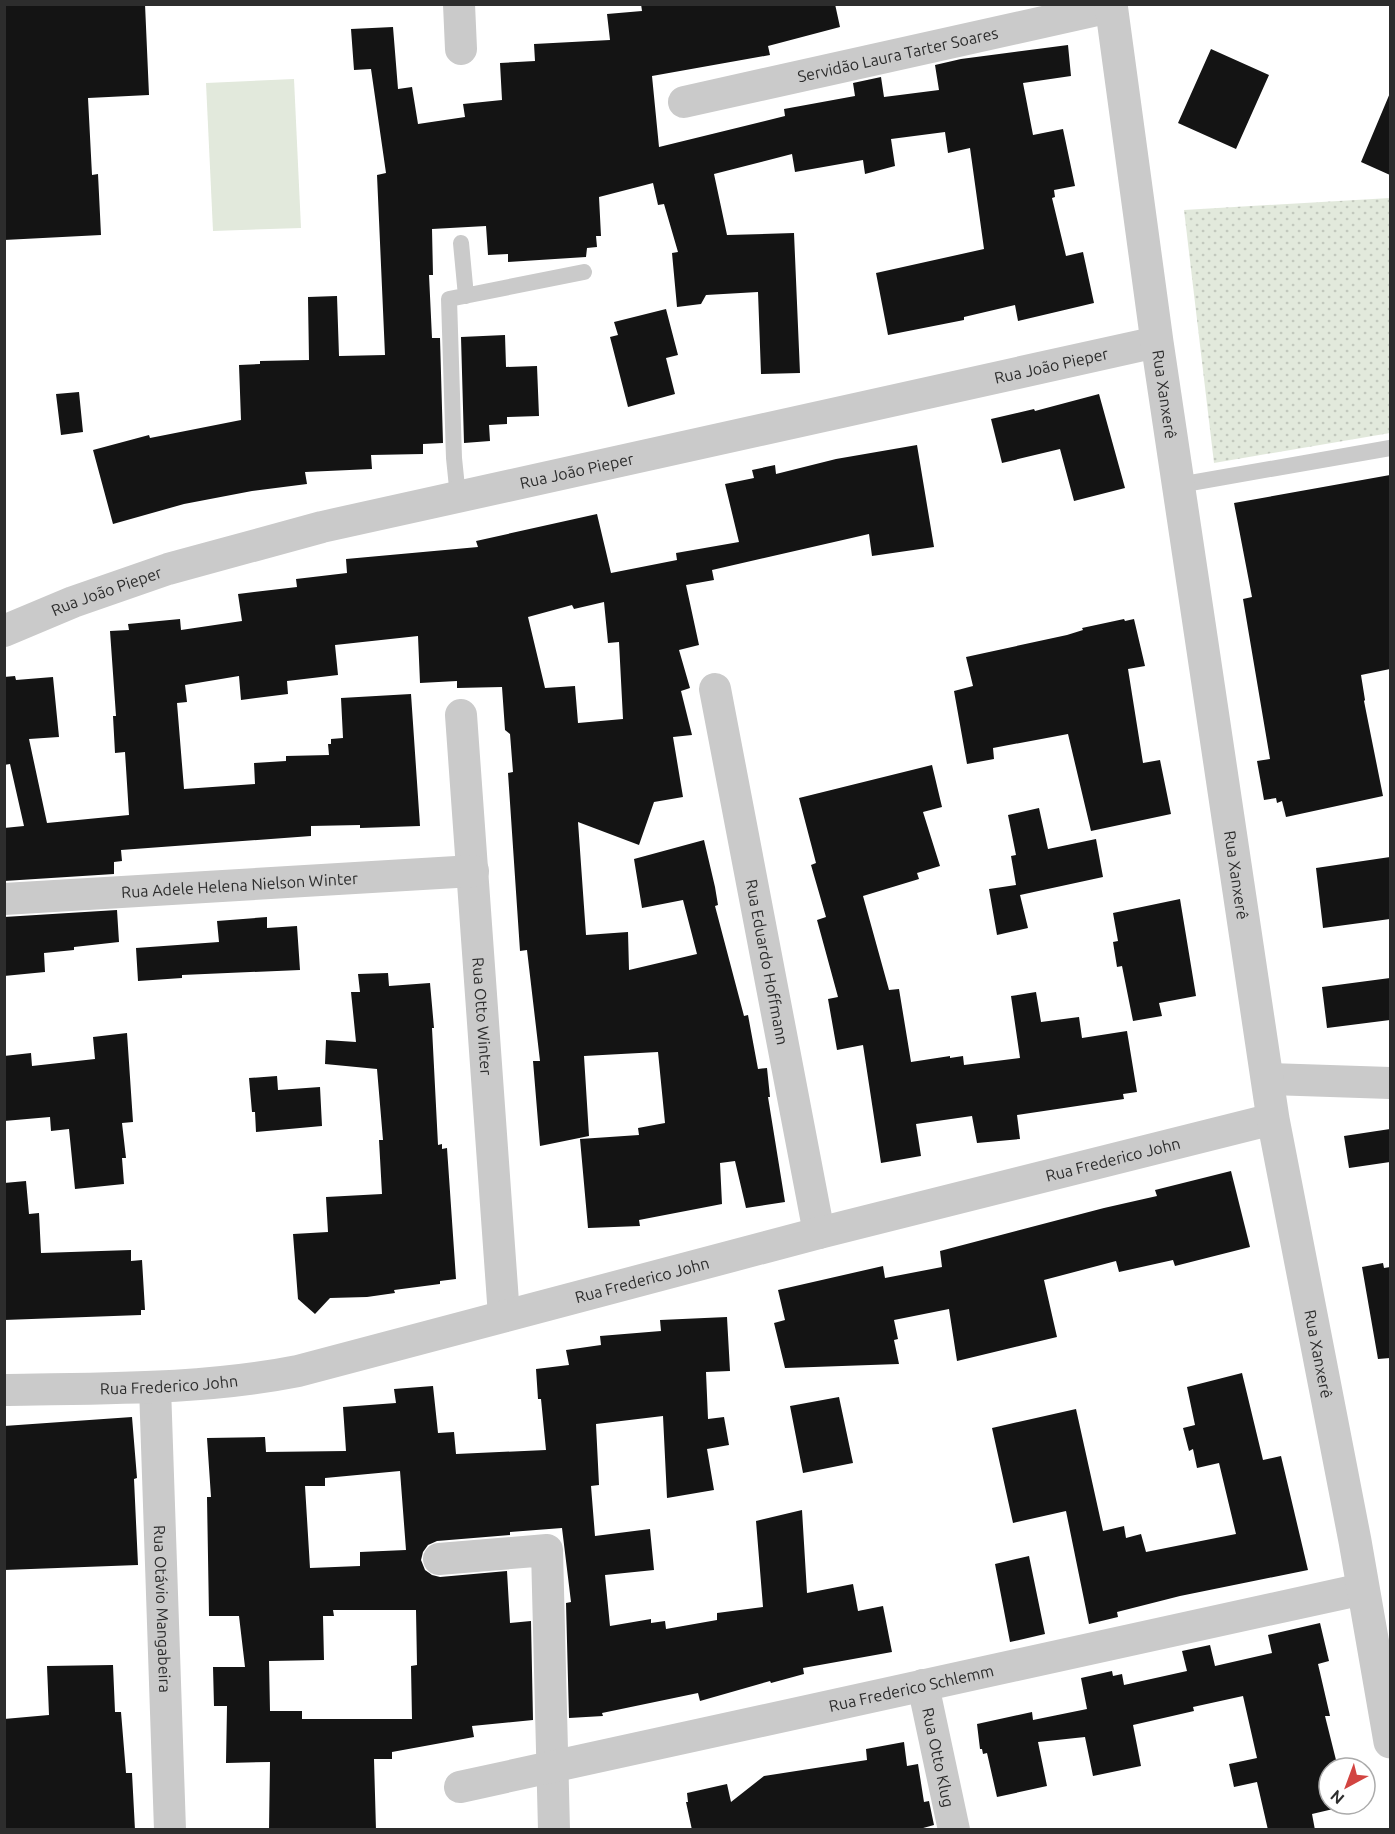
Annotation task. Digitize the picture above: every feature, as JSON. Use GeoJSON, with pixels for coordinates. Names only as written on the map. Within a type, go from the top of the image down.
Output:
{"type":"FeatureCollection","features":[{"type":"Feature","properties":{"kind":"street"},"geometry":{"type":"LineString","coordinates":[[459,4],[461,49]]}},
{"type":"Feature","properties":{"kind":"street","name":"Servidão Laura Tarter Soares"},"geometry":{"type":"LineString","coordinates":[[684,102],[1111,6]]}},
{"type":"Feature","properties":{"kind":"street","name":"Rua Xanxerê"},"geometry":{"type":"LineString","coordinates":[[1111,6],[1157,342],[1272,1119],[1363,1589],[1390,1742]]}},
{"type":"Feature","properties":{"kind":"street","name":"Rua João Pieper"},"geometry":{"type":"LineString","coordinates":[[4,630],[73,602],[168,569],[322,526],[1157,342]]}},
{"type":"Feature","properties":{"kind":"street","name":"Rua Eduardo Hoffmann"},"geometry":{"type":"LineString","coordinates":[[715,689],[819,1233]]}},
{"type":"Feature","properties":{"kind":"street","name":"Rua Otto Winter"},"geometry":{"type":"LineString","coordinates":[[461,715],[504,1316]]}},
{"type":"Feature","properties":{"kind":"street","name":"Rua Adele Helena Nielson Winter"},"geometry":{"type":"LineString","coordinates":[[4,899],[473,871]]}},
{"type":"Feature","properties":{"kind":"street"},"geometry":{"type":"LineString","coordinates":[[1267,1079],[1390,1083]]}},
{"type":"Feature","properties":{"kind":"street","name":"Rua Frederico John"},"geometry":{"type":"LineString","coordinates":[[4,1390],[155,1387],[277,1375],[819,1233],[1272,1119]]}},
{"type":"Feature","properties":{"kind":"street","name":"Rua Otávio Mangabeira"},"geometry":{"type":"LineString","coordinates":[[155,1387],[170,1830]]}},
{"type":"Feature","properties":{"kind":"street"},"geometry":{"type":"LineString","coordinates":[[439,1559],[547,1550],[554,1830]]}},
{"type":"Feature","properties":{"kind":"street","name":"Rua Frederico Schlemm"},"geometry":{"type":"LineString","coordinates":[[460,1787],[1363,1589]]}},
{"type":"Feature","properties":{"kind":"street","name":"Rua Otto Klug"},"geometry":{"type":"LineString","coordinates":[[922,1685],[954,1830]]}},
{"type":"Feature","properties":{"kind":"lane"},"geometry":{"type":"LineString","coordinates":[[461,243],[466,296]]}},
{"type":"Feature","properties":{"kind":"lane"},"geometry":{"type":"LineString","coordinates":[[458,497],[454,458],[449,298],[584,272]]}},
{"type":"Feature","properties":{"kind":"lane"},"geometry":{"type":"LineString","coordinates":[[1179,485],[1390,448]]}},
{"type":"Feature","properties":{"kind":"shaded area"},"geometry":{"type":"Polygon","coordinates":[[[294,79],[301,228],[213,231],[206,83],[294,79]]]}},
{"type":"Feature","properties":{"kind":"shaded area"},"geometry":{"type":"Polygon","coordinates":[[[1390,198],[1390,433],[1214,463],[1184,210],[1390,198]]]}},
{"type":"Feature","properties":{"kind":"building"},"geometry":{"type":"Polygon","coordinates":[[[4,4],[145,4],[149,95],[88,98],[92,175],[98,174],[101,235],[4,240],[4,4]]]}},
{"type":"Feature","properties":{"kind":"building"},"geometry":{"type":"Polygon","coordinates":[[[641,4],[835,4],[840,27],[768,46],[770,55],[652,76],[659,147],[785,116],[784,109],[855,96],[853,83],[881,77],[884,97],[939,90],[935,65],[961,59],[1068,45],[1071,76],[1023,83],[1033,135],[1063,129],[1075,186],[1054,190],[1055,197],[1052,198],[1066,256],[1083,252],[1094,303],[1018,321],[1015,305],[964,317],[964,320],[888,335],[876,273],[984,249],[970,148],[948,153],[945,132],[891,139],[895,166],[865,174],[863,160],[795,172],[792,154],[714,174],[727,235],[794,233],[800,373],[761,374],[758,292],[706,295],[701,304],[677,307],[672,253],[678,252],[664,204],[658,205],[653,183],[599,197],[601,236],[596,236],[597,247],[587,248],[586,257],[508,262],[508,254],[488,255],[486,226],[432,229],[433,275],[429,275],[432,338],[440,338],[443,443],[423,444],[423,454],[371,455],[372,469],[305,472],[307,484],[252,491],[184,504],[113,524],[93,450],[149,435],[150,438],[241,420],[239,365],[260,364],[260,361],[309,360],[308,297],[337,296],[339,356],[385,355],[377,175],[386,173],[371,69],[354,70],[351,29],[393,27],[398,89],[412,87],[418,124],[465,117],[463,104],[502,100],[500,63],[535,61],[534,44],[610,40],[607,14],[642,11],[641,4]]]}},
{"type":"Feature","properties":{"kind":"building"},"geometry":{"type":"Polygon","coordinates":[[[1211,49],[1269,75],[1236,149],[1178,123],[1211,49]]]}},
{"type":"Feature","properties":{"kind":"building"},"geometry":{"type":"Polygon","coordinates":[[[1390,93],[1390,175],[1361,162],[1390,93]]]}},
{"type":"Feature","properties":{"kind":"building"},"geometry":{"type":"Polygon","coordinates":[[[666,309],[678,355],[666,358],[675,394],[628,407],[610,337],[618,335],[614,322],[666,309]]]}},
{"type":"Feature","properties":{"kind":"building"},"geometry":{"type":"Polygon","coordinates":[[[505,335],[506,367],[537,366],[539,416],[507,417],[507,424],[489,425],[490,441],[464,443],[461,337],[505,335]]]}},
{"type":"Feature","properties":{"kind":"building"},"geometry":{"type":"Polygon","coordinates":[[[79,392],[83,432],[61,435],[56,394],[79,392]]]}},
{"type":"Feature","properties":{"kind":"building"},"geometry":{"type":"Polygon","coordinates":[[[1099,394],[1125,488],[1074,501],[1060,449],[1002,463],[991,419],[1034,409],[1035,411],[1099,394]]]}},
{"type":"Feature","properties":{"kind":"building"},"geometry":{"type":"Polygon","coordinates":[[[917,445],[934,547],[872,556],[869,534],[712,570],[714,580],[686,585],[699,645],[679,650],[690,688],[681,691],[692,735],[673,737],[683,797],[654,802],[639,845],[578,822],[586,935],[628,932],[629,970],[697,954],[683,900],[642,908],[634,859],[704,840],[718,905],[715,906],[744,1016],[748,1015],[758,1069],[767,1068],[770,1097],[768,1097],[785,1202],[746,1208],[735,1161],[720,1163],[722,1204],[639,1220],[640,1226],[588,1228],[580,1139],[639,1135],[638,1128],[665,1123],[658,1052],[584,1056],[589,1136],[540,1146],[533,1061],[540,1061],[527,950],[520,951],[508,773],[513,772],[510,734],[505,730],[502,687],[457,688],[457,681],[420,683],[418,636],[335,645],[338,675],[287,681],[288,694],[241,700],[239,676],[185,685],[187,702],[177,703],[184,789],[255,784],[254,763],[286,761],[286,756],[329,755],[328,744],[331,744],[331,739],[343,738],[341,698],[411,694],[420,826],[360,828],[360,825],[311,826],[311,836],[121,850],[122,861],[114,862],[114,874],[4,881],[4,828],[24,826],[10,764],[4,765],[4,677],[15,676],[16,680],[53,677],[59,737],[29,739],[47,823],[129,815],[125,752],[115,753],[113,716],[116,716],[110,631],[129,630],[128,624],[180,619],[181,630],[242,621],[238,594],[297,587],[296,579],[347,573],[346,559],[478,547],[476,541],[597,514],[611,573],[677,560],[676,553],[739,542],[725,484],[754,478],[752,470],[775,465],[776,474],[836,459],[917,445]],[[604,602],[574,609],[572,605],[528,617],[545,688],[575,686],[578,723],[623,719],[619,642],[608,643],[604,602]]]}},
{"type":"Feature","properties":{"kind":"building"},"geometry":{"type":"Polygon","coordinates":[[[1390,475],[1390,669],[1361,675],[1383,796],[1286,817],[1282,801],[1277,803],[1276,798],[1264,800],[1257,761],[1270,759],[1243,599],[1252,597],[1234,503],[1390,475]]]}},
{"type":"Feature","properties":{"kind":"building"},"geometry":{"type":"Polygon","coordinates":[[[1124,619],[1125,621],[1134,619],[1145,666],[1128,669],[1143,763],[1160,760],[1171,814],[1091,831],[1068,734],[993,748],[994,759],[967,764],[954,691],[973,686],[966,657],[1067,635],[1083,630],[1082,628],[1124,619]]]}},
{"type":"Feature","properties":{"kind":"building"},"geometry":{"type":"Polygon","coordinates":[[[932,765],[942,807],[923,812],[940,866],[917,873],[919,879],[863,896],[889,990],[899,989],[911,1062],[963,1056],[964,1065],[1020,1058],[1011,996],[1036,992],[1041,1022],[1079,1017],[1082,1038],[1127,1031],[1137,1092],[1123,1094],[1124,1099],[1017,1115],[1020,1139],[977,1143],[972,1116],[916,1124],[921,1156],[881,1163],[863,1045],[837,1050],[828,999],[838,997],[817,920],[826,917],[811,865],[816,863],[799,798],[932,765]]]}},
{"type":"Feature","properties":{"kind":"building"},"geometry":{"type":"Polygon","coordinates":[[[1039,808],[1048,849],[1096,839],[1103,877],[1020,895],[1028,928],[997,935],[989,889],[1016,885],[1011,856],[1016,855],[1008,815],[1039,808]]]}},
{"type":"Feature","properties":{"kind":"building"},"geometry":{"type":"Polygon","coordinates":[[[1390,857],[1390,919],[1323,928],[1316,868],[1390,857]]]}},
{"type":"Feature","properties":{"kind":"building"},"geometry":{"type":"Polygon","coordinates":[[[1180,899],[1196,996],[1159,1003],[1162,1016],[1133,1021],[1122,966],[1117,967],[1113,942],[1118,941],[1113,913],[1180,899]]]}},
{"type":"Feature","properties":{"kind":"building"},"geometry":{"type":"Polygon","coordinates":[[[117,910],[119,942],[44,953],[45,972],[4,976],[4,917],[117,910]]]}},
{"type":"Feature","properties":{"kind":"building"},"geometry":{"type":"Polygon","coordinates":[[[267,917],[267,928],[297,926],[300,970],[182,975],[182,978],[138,981],[136,948],[219,942],[217,921],[267,917]]]}},
{"type":"Feature","properties":{"kind":"building"},"geometry":{"type":"Polygon","coordinates":[[[388,973],[389,986],[430,983],[438,1145],[442,1144],[442,1149],[447,1148],[456,1279],[440,1281],[440,1284],[394,1290],[395,1293],[367,1297],[330,1298],[315,1314],[298,1299],[293,1234],[328,1232],[326,1197],[382,1194],[379,1140],[383,1140],[377,1069],[325,1064],[326,1040],[356,1042],[351,992],[360,992],[358,974],[388,973]]]}},
{"type":"Feature","properties":{"kind":"building"},"geometry":{"type":"Polygon","coordinates":[[[1390,978],[1390,1020],[1327,1028],[1322,987],[1390,978]]]}},
{"type":"Feature","properties":{"kind":"building"},"geometry":{"type":"Polygon","coordinates":[[[127,1033],[133,1122],[122,1123],[126,1158],[122,1158],[124,1184],[75,1189],[69,1129],[51,1131],[50,1117],[4,1121],[4,1056],[31,1053],[32,1066],[95,1059],[93,1037],[127,1033]]]}},
{"type":"Feature","properties":{"kind":"building"},"geometry":{"type":"Polygon","coordinates":[[[277,1076],[278,1090],[320,1087],[322,1126],[256,1132],[249,1078],[277,1076]]]}},
{"type":"Feature","properties":{"kind":"building"},"geometry":{"type":"Polygon","coordinates":[[[1390,1129],[1390,1162],[1349,1168],[1344,1136],[1390,1129]]]}},
{"type":"Feature","properties":{"kind":"building"},"geometry":{"type":"Polygon","coordinates":[[[1231,1171],[1250,1247],[1175,1266],[1173,1260],[1119,1272],[1116,1261],[1044,1280],[1057,1337],[957,1361],[949,1309],[894,1320],[898,1339],[894,1340],[899,1364],[785,1368],[774,1323],[785,1320],[778,1290],[883,1266],[885,1278],[942,1267],[940,1251],[1157,1196],[1155,1190],[1231,1171]]]}},
{"type":"Feature","properties":{"kind":"building"},"geometry":{"type":"Polygon","coordinates":[[[26,1181],[29,1214],[39,1213],[41,1253],[131,1250],[131,1261],[142,1260],[145,1310],[141,1310],[141,1315],[4,1320],[4,1183],[26,1181]]]}},
{"type":"Feature","properties":{"kind":"building"},"geometry":{"type":"Polygon","coordinates":[[[1383,1263],[1384,1268],[1390,1267],[1390,1358],[1378,1359],[1362,1267],[1383,1263]]]}},
{"type":"Feature","properties":{"kind":"building"},"geometry":{"type":"Polygon","coordinates":[[[727,1317],[730,1371],[706,1372],[708,1419],[724,1417],[729,1445],[707,1449],[714,1490],[667,1498],[663,1416],[596,1424],[599,1485],[591,1486],[595,1536],[650,1529],[654,1570],[605,1575],[610,1626],[651,1619],[651,1623],[665,1621],[666,1629],[717,1620],[717,1613],[763,1607],[756,1521],[802,1510],[807,1593],[853,1584],[858,1611],[883,1606],[892,1652],[803,1668],[804,1674],[700,1701],[698,1693],[602,1713],[603,1716],[569,1718],[566,1603],[571,1602],[562,1528],[437,1541],[428,1545],[421,1560],[425,1570],[432,1575],[440,1577],[507,1571],[510,1623],[531,1621],[533,1720],[472,1726],[474,1737],[392,1752],[392,1759],[374,1759],[376,1830],[269,1830],[270,1762],[226,1763],[227,1706],[214,1706],[213,1667],[245,1667],[239,1616],[209,1616],[207,1497],[211,1497],[207,1438],[265,1437],[266,1452],[346,1451],[343,1407],[396,1403],[394,1389],[433,1386],[438,1433],[454,1432],[456,1454],[546,1450],[536,1369],[569,1365],[566,1350],[601,1345],[600,1336],[661,1331],[660,1320],[727,1317]],[[400,1471],[325,1478],[325,1486],[305,1486],[310,1568],[360,1566],[360,1552],[406,1550],[400,1471]],[[333,1610],[334,1616],[323,1616],[324,1660],[269,1661],[270,1711],[302,1711],[302,1719],[412,1719],[411,1666],[417,1665],[416,1610],[333,1610]]]}},
{"type":"Feature","properties":{"kind":"building"},"geometry":{"type":"Polygon","coordinates":[[[1242,1373],[1263,1460],[1281,1456],[1308,1570],[1180,1596],[1117,1612],[1118,1617],[1089,1624],[1066,1511],[1013,1523],[992,1428],[1076,1409],[1103,1531],[1124,1526],[1126,1538],[1141,1534],[1146,1552],[1236,1534],[1219,1463],[1197,1468],[1193,1449],[1189,1451],[1183,1428],[1195,1425],[1187,1387],[1242,1373]]]}},
{"type":"Feature","properties":{"kind":"building"},"geometry":{"type":"Polygon","coordinates":[[[839,1397],[853,1463],[803,1473],[790,1406],[839,1397]]]}},
{"type":"Feature","properties":{"kind":"building"},"geometry":{"type":"Polygon","coordinates":[[[132,1417],[137,1478],[134,1479],[138,1565],[4,1570],[4,1426],[132,1417]]]}},
{"type":"Feature","properties":{"kind":"building"},"geometry":{"type":"Polygon","coordinates":[[[1029,1556],[1045,1634],[1010,1642],[995,1564],[1029,1556]]]}},
{"type":"Feature","properties":{"kind":"building"},"geometry":{"type":"Polygon","coordinates":[[[1320,1623],[1329,1661],[1318,1664],[1330,1716],[1325,1716],[1335,1756],[1317,1756],[1317,1813],[1312,1814],[1315,1830],[1268,1830],[1257,1782],[1234,1787],[1229,1764],[1257,1758],[1243,1696],[1193,1707],[1194,1711],[1133,1725],[1141,1766],[1093,1776],[1085,1737],[1038,1742],[1047,1786],[997,1797],[987,1753],[983,1754],[980,1749],[977,1724],[1032,1712],[1033,1720],[1087,1709],[1081,1678],[1112,1671],[1113,1676],[1122,1674],[1124,1685],[1187,1671],[1182,1651],[1210,1645],[1215,1666],[1272,1653],[1268,1635],[1320,1623]]]}},
{"type":"Feature","properties":{"kind":"building"},"geometry":{"type":"Polygon","coordinates":[[[113,1665],[115,1712],[121,1712],[126,1773],[132,1773],[135,1830],[4,1830],[4,1719],[49,1715],[47,1666],[113,1665]]]}},
{"type":"Feature","properties":{"kind":"building"},"geometry":{"type":"Polygon","coordinates":[[[904,1742],[907,1766],[918,1764],[924,1802],[929,1801],[934,1825],[916,1830],[692,1830],[686,1802],[688,1802],[687,1793],[727,1784],[731,1802],[764,1776],[867,1760],[866,1749],[904,1742]]]}}]}
